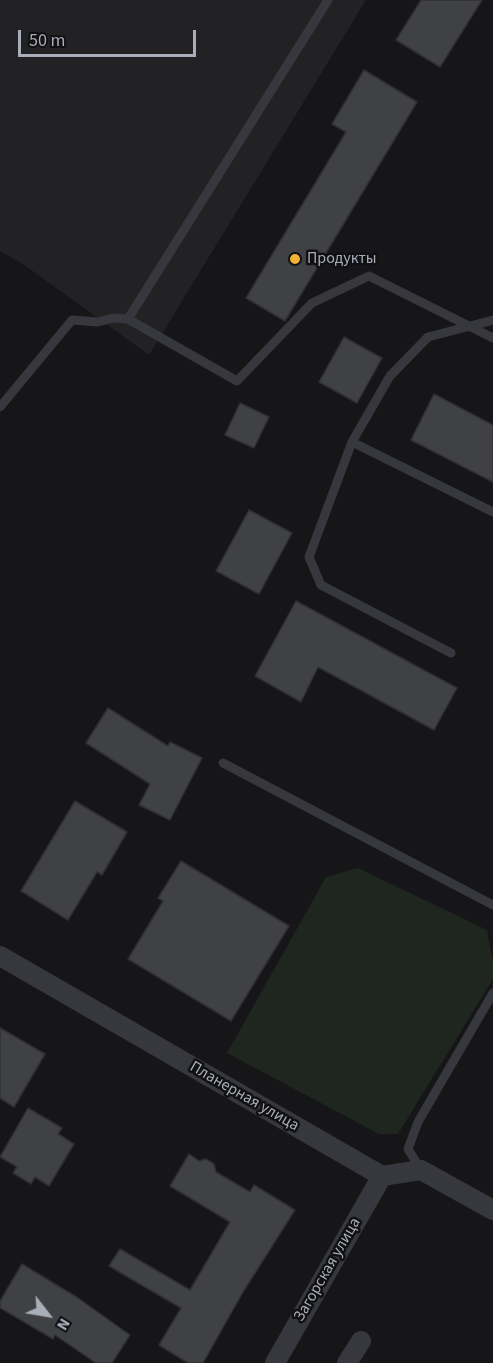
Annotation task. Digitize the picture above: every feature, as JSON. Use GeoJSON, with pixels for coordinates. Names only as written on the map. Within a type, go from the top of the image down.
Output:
{"type":"FeatureCollection","features":[{"type":"Feature","properties":{"kind":"street","name":"Планерная улица"},"geometry":{"type":"LineString","coordinates":[[0,956],[382,1176]]}},
{"type":"Feature","properties":{"kind":"street"},"geometry":{"type":"LineString","coordinates":[[382,1176],[421,1170],[493,1210]]}},
{"type":"Feature","properties":{"kind":"street","name":"Загорская улица"},"geometry":{"type":"LineString","coordinates":[[275,1363],[382,1176]]}},
{"type":"Feature","properties":{"kind":"street"},"geometry":{"type":"LineString","coordinates":[[347,1363],[360,1341]]}},
{"type":"Feature","properties":{"kind":"lane"},"geometry":{"type":"LineString","coordinates":[[128,319],[328,0]]}},
{"type":"Feature","properties":{"kind":"lane"},"geometry":{"type":"LineString","coordinates":[[0,407],[72,320],[98,322],[113,318],[128,319],[237,381],[312,303],[369,276],[493,338]]}},
{"type":"Feature","properties":{"kind":"lane"},"geometry":{"type":"LineString","coordinates":[[451,653],[321,585],[309,557],[352,442],[390,376],[428,338],[493,320]]}},
{"type":"Feature","properties":{"kind":"lane"},"geometry":{"type":"LineString","coordinates":[[352,442],[493,512]]}},
{"type":"Feature","properties":{"kind":"lane"},"geometry":{"type":"LineString","coordinates":[[223,763],[493,905]]}},
{"type":"Feature","properties":{"kind":"lane"},"geometry":{"type":"LineString","coordinates":[[421,1170],[408,1149],[418,1122],[493,993]]}},
{"type":"Feature","properties":{"kind":"shaded area"},"geometry":{"type":"Polygon","coordinates":[[[0,0],[366,0],[149,355],[23,264],[0,251],[0,0]]]}},
{"type":"Feature","properties":{"kind":"shaded area"},"geometry":{"type":"Polygon","coordinates":[[[358,868],[487,930],[493,963],[493,979],[398,1134],[379,1134],[227,1053],[326,877],[358,868]]]}},
{"type":"Feature","properties":{"kind":"building"},"geometry":{"type":"Polygon","coordinates":[[[421,0],[482,0],[440,67],[396,40],[421,0]]]}},
{"type":"Feature","properties":{"kind":"building"},"geometry":{"type":"Polygon","coordinates":[[[364,70],[417,102],[285,321],[246,298],[346,132],[332,124],[364,70]]]}},
{"type":"Feature","properties":{"kind":"building"},"geometry":{"type":"Polygon","coordinates":[[[344,337],[382,358],[357,403],[319,382],[344,337]]]}},
{"type":"Feature","properties":{"kind":"building"},"geometry":{"type":"Polygon","coordinates":[[[434,394],[493,425],[493,482],[411,440],[434,394]]]}},
{"type":"Feature","properties":{"kind":"building"},"geometry":{"type":"Polygon","coordinates":[[[240,403],[269,417],[254,448],[225,435],[240,403]]]}},
{"type":"Feature","properties":{"kind":"building"},"geometry":{"type":"Polygon","coordinates":[[[249,510],[292,533],[259,594],[216,571],[249,510]]]}},
{"type":"Feature","properties":{"kind":"building"},"geometry":{"type":"Polygon","coordinates":[[[296,601],[457,688],[434,730],[318,667],[301,702],[255,676],[296,601]]]}},
{"type":"Feature","properties":{"kind":"building"},"geometry":{"type":"Polygon","coordinates":[[[108,708],[168,746],[170,742],[202,758],[170,820],[139,805],[150,784],[86,743],[108,708]]]}},
{"type":"Feature","properties":{"kind":"building"},"geometry":{"type":"Polygon","coordinates":[[[75,801],[127,832],[102,875],[97,872],[68,920],[21,891],[75,801]]]}},
{"type":"Feature","properties":{"kind":"building"},"geometry":{"type":"Polygon","coordinates":[[[181,861],[289,926],[231,1021],[128,959],[163,901],[158,898],[181,861]]]}},
{"type":"Feature","properties":{"kind":"building"},"geometry":{"type":"Polygon","coordinates":[[[0,1028],[45,1054],[14,1107],[0,1098],[0,1028]]]}},
{"type":"Feature","properties":{"kind":"building"},"geometry":{"type":"Polygon","coordinates":[[[28,1108],[62,1128],[58,1134],[74,1144],[49,1186],[35,1177],[31,1184],[13,1173],[17,1167],[0,1157],[28,1108]]]}},
{"type":"Feature","properties":{"kind":"building"},"geometry":{"type":"Polygon","coordinates":[[[189,1154],[199,1161],[206,1159],[214,1164],[216,1172],[250,1192],[254,1185],[295,1210],[243,1292],[203,1363],[188,1363],[159,1345],[181,1308],[109,1266],[120,1249],[190,1290],[230,1222],[170,1186],[189,1154]]]}},
{"type":"Feature","properties":{"kind":"building"},"geometry":{"type":"Polygon","coordinates":[[[22,1264],[78,1298],[130,1335],[112,1363],[96,1363],[55,1335],[53,1339],[0,1308],[0,1301],[22,1264]]]}},
{"type":"Feature","properties":{"kind":"place","name":"Продукты"},"geometry":{"type":"Point","coordinates":[295,259]}}]}
